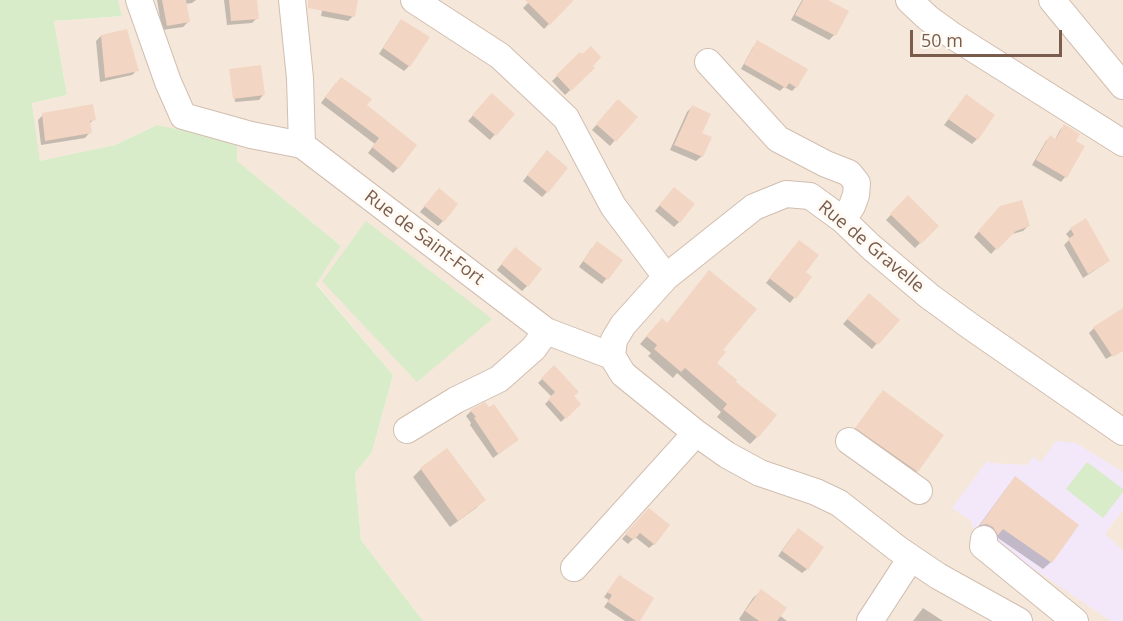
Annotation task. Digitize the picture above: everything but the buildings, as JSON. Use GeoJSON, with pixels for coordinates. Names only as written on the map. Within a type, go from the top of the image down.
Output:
{"type":"FeatureCollection","features":[{"type":"Feature","properties":{"kind":"street"},"geometry":{"type":"LineString","coordinates":[[139,0],[168,82],[183,116],[251,135],[302,145],[300,78],[292,0]]}},
{"type":"Feature","properties":{"kind":"street"},"geometry":{"type":"LineString","coordinates":[[414,0],[500,56],[566,118],[613,206],[666,277]]}},
{"type":"Feature","properties":{"kind":"street"},"geometry":{"type":"LineString","coordinates":[[909,0],[928,18],[953,36],[1123,143]]}},
{"type":"Feature","properties":{"kind":"street"},"geometry":{"type":"LineString","coordinates":[[1052,0],[1123,86]]}},
{"type":"Feature","properties":{"kind":"street"},"geometry":{"type":"LineString","coordinates":[[708,62],[778,139],[825,164],[849,173],[857,183],[856,195],[843,220]]}},
{"type":"Feature","properties":{"kind":"street","name":"Rue de Saint-Fort"},"geometry":{"type":"LineString","coordinates":[[302,145],[546,330],[612,356]]}},
{"type":"Feature","properties":{"kind":"street","name":"Rue de Gravelle"},"geometry":{"type":"LineString","coordinates":[[612,356],[614,340],[623,325],[666,277],[754,207],[786,194],[810,196],[843,220],[929,296],[1123,432]]}},
{"type":"Feature","properties":{"kind":"street"},"geometry":{"type":"LineString","coordinates":[[407,430],[456,399],[498,379],[534,348],[546,330]]}},
{"type":"Feature","properties":{"kind":"street"},"geometry":{"type":"LineString","coordinates":[[612,356],[623,374],[727,455],[760,473],[816,492],[839,503],[938,576],[1019,621]]}},
{"type":"Feature","properties":{"kind":"street"},"geometry":{"type":"LineString","coordinates":[[574,568],[696,433]]}},
{"type":"Feature","properties":{"kind":"street"},"geometry":{"type":"LineString","coordinates":[[849,441],[919,491]]}},
{"type":"Feature","properties":{"kind":"street"},"geometry":{"type":"LineString","coordinates":[[984,539],[983,546],[1075,621]]}},
{"type":"Feature","properties":{"kind":"street"},"geometry":{"type":"LineString","coordinates":[[870,621],[911,558]]}},
{"type":"Feature","properties":{"kind":"shaded area"},"geometry":{"type":"Polygon","coordinates":[[[118,0],[1123,0],[1123,621],[423,621],[361,540],[355,473],[372,452],[393,375],[316,283],[341,246],[236,161],[157,125],[115,145],[40,162],[32,103],[67,95],[54,21],[122,16],[118,0]]]}},
{"type":"Feature","properties":{"kind":"shaded area"},"geometry":{"type":"Polygon","coordinates":[[[1056,441],[1076,443],[1123,472],[1123,510],[1105,534],[1123,551],[1123,621],[1111,621],[973,528],[971,521],[952,508],[987,461],[1027,465],[1033,457],[1041,462],[1056,441]]]}},
{"type":"Feature","properties":{"kind":"green space"},"geometry":{"type":"Polygon","coordinates":[[[0,0],[118,0],[122,16],[54,21],[67,95],[32,103],[40,161],[115,145],[157,125],[205,135],[237,146],[237,161],[341,246],[316,284],[393,375],[372,452],[355,473],[361,540],[423,621],[0,621],[0,0]]]}},
{"type":"Feature","properties":{"kind":"green space"},"geometry":{"type":"Polygon","coordinates":[[[366,221],[492,319],[417,382],[322,281],[366,221]]]}},
{"type":"Feature","properties":{"kind":"green space"},"geometry":{"type":"Polygon","coordinates":[[[1087,462],[1123,489],[1103,518],[1066,489],[1087,462]]]}}]}
